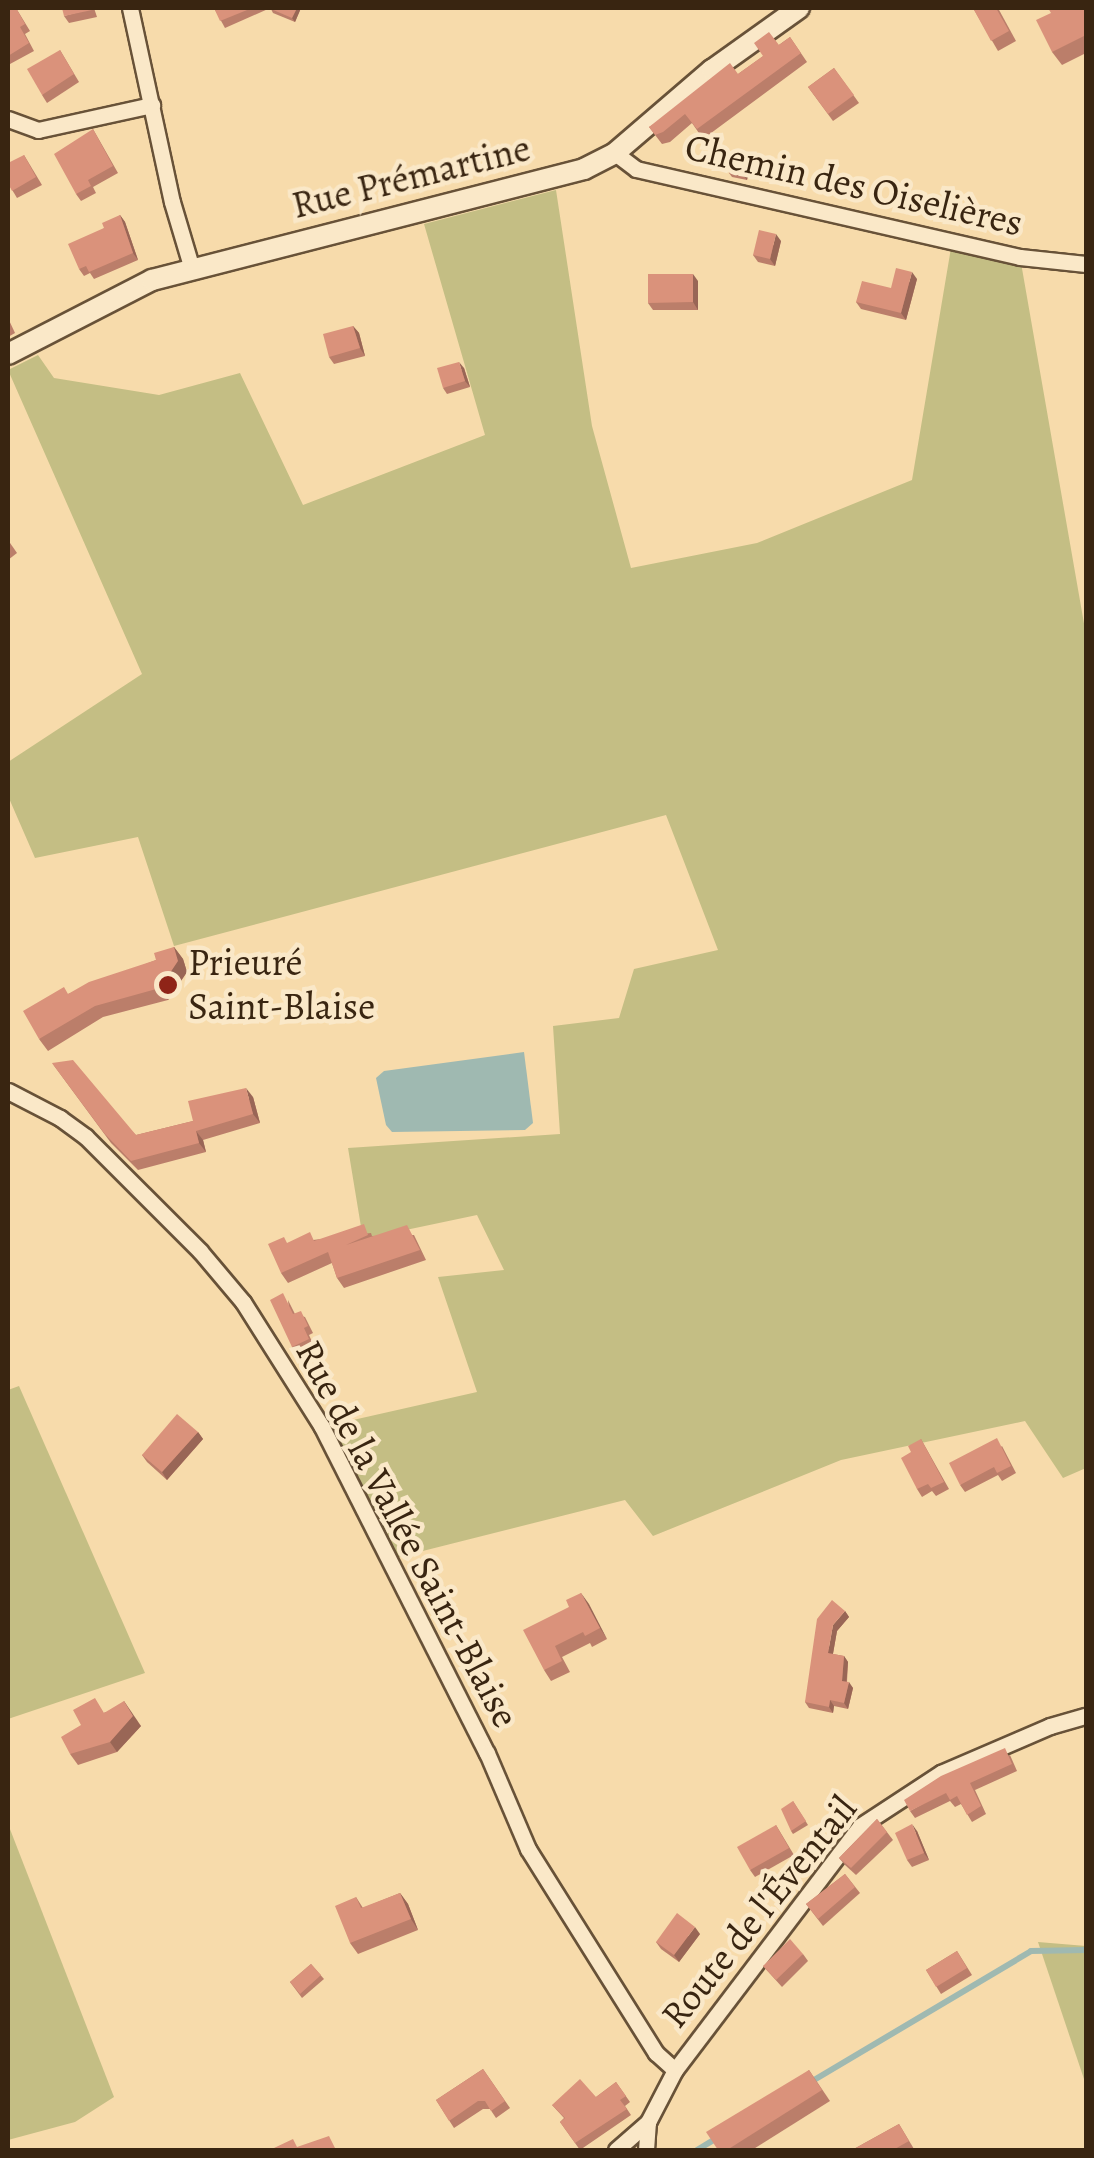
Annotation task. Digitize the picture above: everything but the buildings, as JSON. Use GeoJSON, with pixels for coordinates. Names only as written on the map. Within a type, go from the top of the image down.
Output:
{"type":"FeatureCollection","features":[{"type":"Feature","properties":{"kind":"street"},"geometry":{"type":"LineString","coordinates":[[130,8],[192,269]]}},
{"type":"Feature","properties":{"kind":"street","name":"Rue Prémartine"},"geometry":{"type":"LineString","coordinates":[[8,354],[118,295],[192,269],[584,169],[614,153],[712,70],[799,8]]}},
{"type":"Feature","properties":{"kind":"street"},"geometry":{"type":"LineString","coordinates":[[8,119],[38,130],[152,105]]}},
{"type":"Feature","properties":{"kind":"street","name":"Chemin des Oiselières"},"geometry":{"type":"LineString","coordinates":[[614,153],[636,170],[1020,258],[1086,264]]}},
{"type":"Feature","properties":{"kind":"street","name":"Rue de la Vallée Saint-Blaise"},"geometry":{"type":"LineString","coordinates":[[8,1091],[60,1118],[86,1137],[200,1251],[243,1302],[322,1426],[487,1753],[528,1848],[656,2053],[675,2070]]}},
{"type":"Feature","properties":{"kind":"street","name":"Route de l'Éventail"},"geometry":{"type":"LineString","coordinates":[[646,2150],[648,2122],[675,2070],[860,1826],[941,1773],[1050,1726],[1086,1716]]}},
{"type":"Feature","properties":{"kind":"street"},"geometry":{"type":"LineString","coordinates":[[616,2150],[648,2122]]}},
{"type":"Feature","properties":{"kind":"shaded area"},"geometry":{"type":"Polygon","coordinates":[[[556,190],[592,426],[631,568],[757,543],[912,480],[952,242],[1020,257],[1086,635],[1086,1468],[1063,1478],[1025,1421],[841,1460],[653,1536],[625,1500],[387,1560],[322,1427],[477,1392],[438,1277],[504,1270],[477,1215],[363,1239],[348,1148],[560,1134],[553,1026],[619,1018],[634,969],[718,950],[666,815],[174,946],[138,837],[35,858],[8,796],[8,762],[142,674],[8,370],[38,355],[54,378],[159,395],[240,373],[303,505],[485,435],[424,224],[556,190]]]}},
{"type":"Feature","properties":{"kind":"shaded area"},"geometry":{"type":"Polygon","coordinates":[[[19,1386],[145,1673],[8,1719],[8,1390],[19,1386]]]}},
{"type":"Feature","properties":{"kind":"shaded area"},"geometry":{"type":"Polygon","coordinates":[[[8,1824],[114,2097],[75,2122],[8,2140],[8,1824]]]}},
{"type":"Feature","properties":{"kind":"shaded area"},"geometry":{"type":"Polygon","coordinates":[[[1038,1942],[1086,1946],[1086,2085],[1038,1942]]]}},
{"type":"Feature","properties":{"kind":"water"},"geometry":{"type":"Polygon","coordinates":[[[524,1052],[533,1123],[525,1130],[392,1132],[386,1125],[376,1078],[384,1071],[524,1052]]]}},
{"type":"Feature","properties":{"kind":"waterway"},"geometry":{"type":"LineString","coordinates":[[809,2083],[1031,1951],[1086,1950]]}},
{"type":"Feature","properties":{"kind":"waterway"},"geometry":{"type":"LineString","coordinates":[[697,2150],[717,2138]]}},
{"type":"Feature","properties":{"kind":"place","name":"Prieuré Saint-Blaise"},"geometry":{"type":"Point","coordinates":[168,985]}}]}
